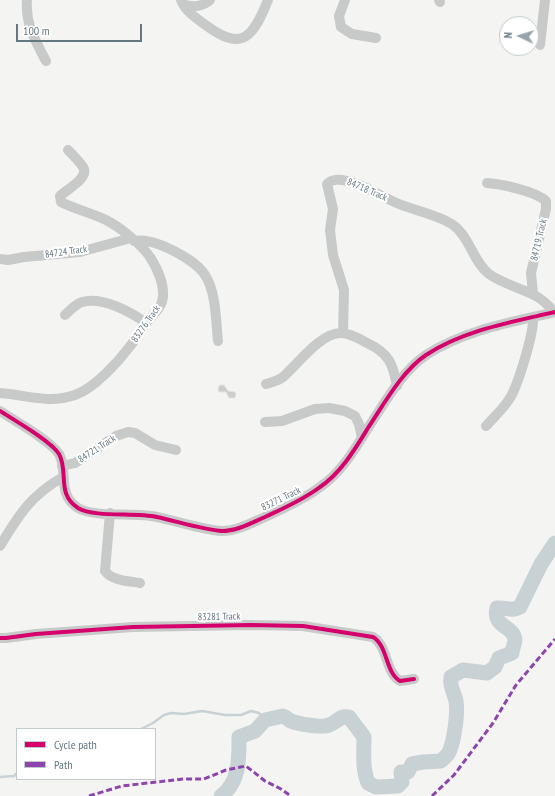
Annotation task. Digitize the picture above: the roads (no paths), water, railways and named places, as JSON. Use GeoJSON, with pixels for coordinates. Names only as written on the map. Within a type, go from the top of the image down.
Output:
{"type":"FeatureCollection","features":[{"type":"Feature","properties":{"kind":"street"},"geometry":{"type":"LineString","coordinates":[[27,0],[26,13],[29,25],[46,61]]}},
{"type":"Feature","properties":{"kind":"street"},"geometry":{"type":"LineString","coordinates":[[182,3],[196,7],[205,4],[210,0]]}},
{"type":"Feature","properties":{"kind":"street"},"geometry":{"type":"LineString","coordinates":[[182,3],[198,20],[212,30],[222,36],[234,39],[245,37],[251,32],[263,12],[268,0]]}},
{"type":"Feature","properties":{"kind":"street"},"geometry":{"type":"LineString","coordinates":[[345,0],[339,16],[341,27],[352,34],[376,38]]}},
{"type":"Feature","properties":{"kind":"street"},"geometry":{"type":"LineString","coordinates":[[540,45],[545,0]]}},
{"type":"Feature","properties":{"kind":"street","name":"83276 Track"},"geometry":{"type":"LineString","coordinates":[[0,393],[47,400],[76,395],[86,390],[106,373],[130,347],[160,305],[163,298],[163,292],[154,263],[143,249],[106,220],[60,202],[60,196],[81,179],[84,174],[83,167],[68,150]]}},
{"type":"Feature","properties":{"kind":"street","name":"84718 Track"},"geometry":{"type":"LineString","coordinates":[[343,333],[344,290],[332,255],[330,237],[333,209],[327,184],[333,180],[351,182],[399,204],[453,225],[464,237],[488,272],[496,278],[533,294],[555,312]]}},
{"type":"Feature","properties":{"kind":"street","name":"84719 Track"},"geometry":{"type":"LineString","coordinates":[[486,183],[510,187],[539,196],[546,200],[546,209],[531,273],[533,294]]}},
{"type":"Feature","properties":{"kind":"street"},"geometry":{"type":"LineString","coordinates":[[133,240],[147,241],[166,247],[192,262],[205,275],[212,294],[218,341]]}},
{"type":"Feature","properties":{"kind":"street","name":"84724 Track"},"geometry":{"type":"LineString","coordinates":[[0,260],[80,252],[133,240]]}},
{"type":"Feature","properties":{"kind":"street"},"geometry":{"type":"LineString","coordinates":[[65,315],[81,302],[98,302],[114,306],[131,313],[146,323]]}},
{"type":"Feature","properties":{"kind":"street","name":"83271 Track"},"geometry":{"type":"LineString","coordinates":[[0,411],[48,443],[60,456],[65,492],[72,503],[77,507],[91,513],[149,515],[224,531],[239,528],[287,507],[321,487],[338,471],[362,438],[396,386],[409,370],[426,355],[450,342],[486,329],[555,312]]}},
{"type":"Feature","properties":{"kind":"street"},"geometry":{"type":"LineString","coordinates":[[486,426],[504,406],[512,393],[532,334],[533,318]]}},
{"type":"Feature","properties":{"kind":"street"},"geometry":{"type":"LineString","coordinates":[[266,384],[282,378],[311,350],[332,335],[343,333],[375,347],[385,354],[391,364],[396,386]]}},
{"type":"Feature","properties":{"kind":"street"},"geometry":{"type":"LineString","coordinates":[[265,422],[282,421],[315,409],[329,408],[350,413],[357,419],[362,438]]}},
{"type":"Feature","properties":{"kind":"street","name":"84721 Track"},"geometry":{"type":"LineString","coordinates":[[62,466],[75,463],[116,436],[128,432],[135,433],[155,445],[176,450]]}},
{"type":"Feature","properties":{"kind":"street"},"geometry":{"type":"LineString","coordinates":[[0,546],[12,526],[30,502],[48,486],[63,477]]}},
{"type":"Feature","properties":{"kind":"street"},"geometry":{"type":"LineString","coordinates":[[110,513],[105,571],[107,575],[112,577],[140,583]]}},
{"type":"Feature","properties":{"kind":"street","name":"83281 Track"},"geometry":{"type":"LineString","coordinates":[[0,638],[133,626],[303,626],[373,637],[380,644],[394,676],[400,680],[414,679]]}},
{"type":"Feature","properties":{"kind":"waterway"},"geometry":{"type":"LineString","coordinates":[[221,796],[232,784],[235,777],[239,753],[239,737],[255,731],[265,720],[283,716],[294,722],[321,726],[332,724],[343,717],[349,717],[364,737],[366,777],[368,783],[376,787],[398,786],[402,782],[401,772],[408,772],[412,764],[441,761],[448,754],[455,728],[456,701],[451,686],[451,677],[463,670],[487,673],[495,667],[499,658],[512,653],[515,642],[514,635],[500,623],[496,615],[497,608],[511,609],[520,607],[541,564],[555,543]]}},
{"type":"Feature","properties":{"kind":"waterway"},"geometry":{"type":"LineString","coordinates":[[143,728],[164,715],[171,713],[184,714],[202,711],[225,715],[241,715],[251,711],[259,713],[265,720]]}},
{"type":"Feature","properties":{"kind":"waterway"},"geometry":{"type":"LineString","coordinates":[[0,777],[14,776],[16,774]]}}]}
